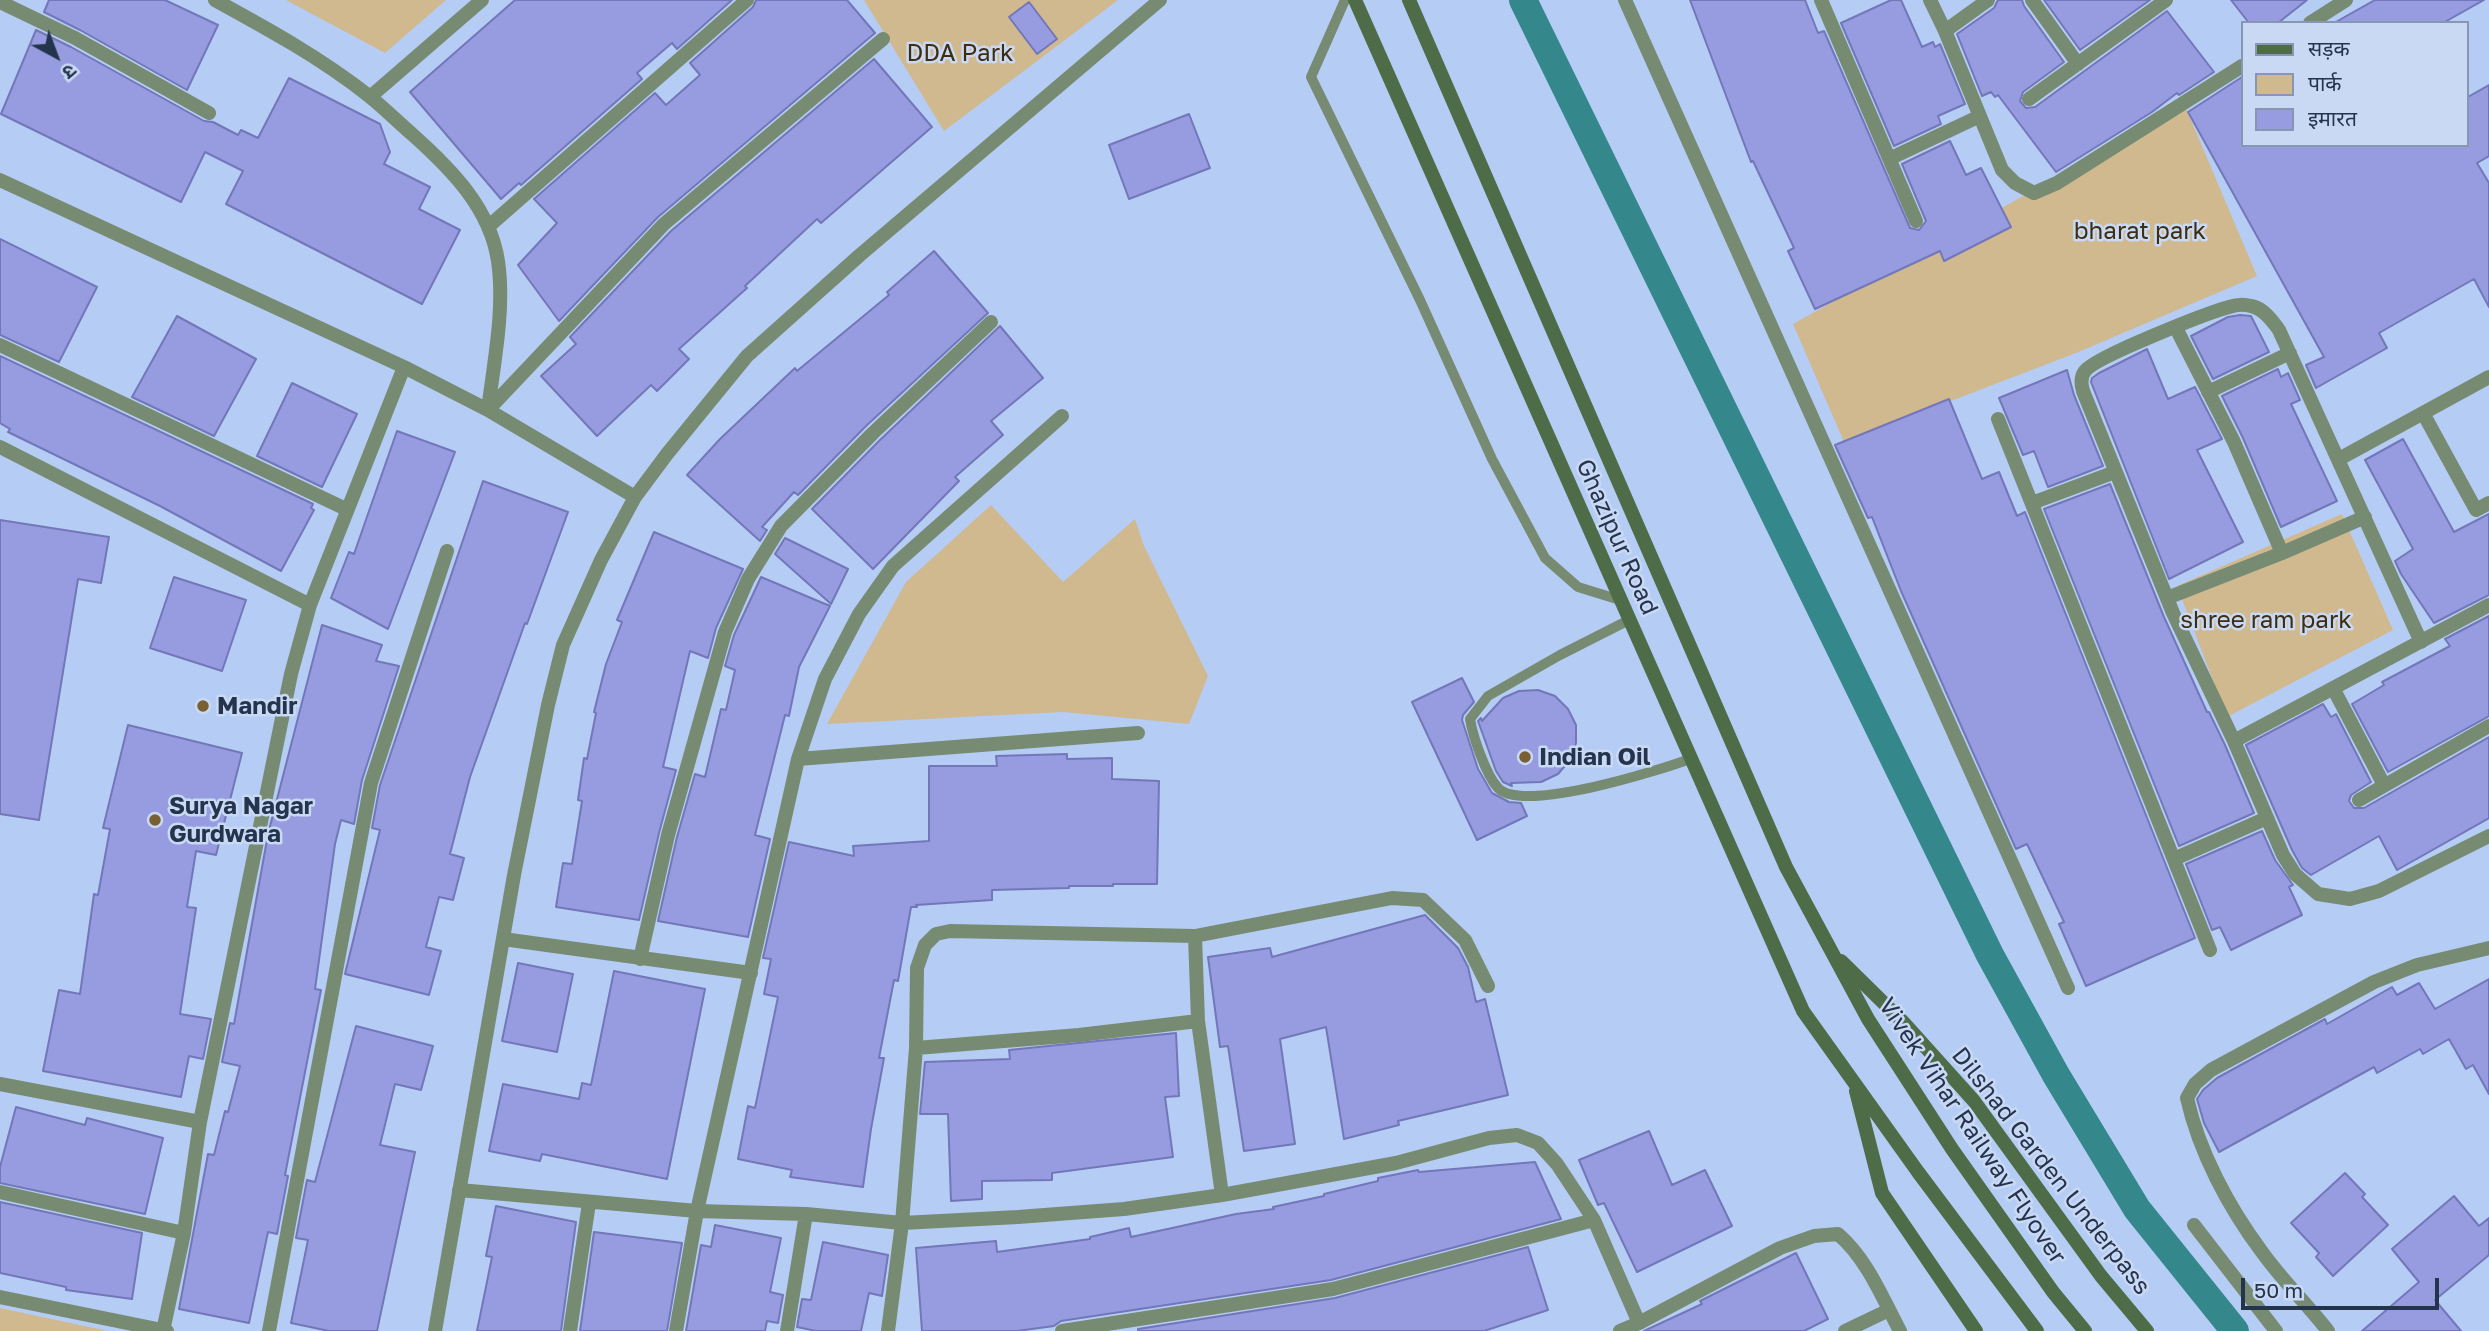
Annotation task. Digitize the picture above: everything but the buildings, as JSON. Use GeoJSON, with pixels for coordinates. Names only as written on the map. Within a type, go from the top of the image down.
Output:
{"type":"FeatureCollection","features":[{"type":"Feature","properties":{"kind":"main road","name":"Ghazipur Road"},"geometry":{"type":"LineString","coordinates":[[1355,0],[1803,1011],[1854,1083]]}},
{"type":"Feature","properties":{"kind":"main road","name":"Ghazipur Road"},"geometry":{"type":"LineString","coordinates":[[1409,0],[1787,867],[1830,950]]}},
{"type":"Feature","properties":{"kind":"main road","name":"Vivek Vihar Railway Flyover"},"geometry":{"type":"LineString","coordinates":[[1830,950],[1868,1019],[1952,1149],[2053,1292],[2085,1331]]}},
{"type":"Feature","properties":{"kind":"main road","name":"Dilshad Garden Underpass"},"geometry":{"type":"LineString","coordinates":[[1830,950],[1903,1022],[1974,1101],[2101,1276],[2147,1331]]}},
{"type":"Feature","properties":{"kind":"main road"},"geometry":{"type":"LineString","coordinates":[[1854,1083],[2037,1331]]}},
{"type":"Feature","properties":{"kind":"main road"},"geometry":{"type":"LineString","coordinates":[[1854,1083],[1882,1193],[1976,1331]]}},
{"type":"Feature","properties":{"kind":"street"},"geometry":{"type":"LineString","coordinates":[[215,0],[322,62],[370,97],[443,163],[470,195],[489,226],[498,260],[500,304],[488,410]]}},
{"type":"Feature","properties":{"kind":"street"},"geometry":{"type":"LineString","coordinates":[[370,97],[482,0]]}},
{"type":"Feature","properties":{"kind":"street"},"geometry":{"type":"LineString","coordinates":[[489,226],[747,0]]}},
{"type":"Feature","properties":{"kind":"street"},"geometry":{"type":"LineString","coordinates":[[435,1331],[513,875],[563,645],[601,560],[635,497],[747,356],[871,246],[1160,0]]}},
{"type":"Feature","properties":{"kind":"street"},"geometry":{"type":"LineString","coordinates":[[1625,0],[2068,988]]}},
{"type":"Feature","properties":{"kind":"street"},"geometry":{"type":"LineString","coordinates":[[1821,0],[1916,221]]}},
{"type":"Feature","properties":{"kind":"street"},"geometry":{"type":"LineString","coordinates":[[1930,0],[2002,170],[2015,183],[2034,193],[2057,183],[2240,67]]}},
{"type":"Feature","properties":{"kind":"street"},"geometry":{"type":"LineString","coordinates":[[1945,31],[1988,0]]}},
{"type":"Feature","properties":{"kind":"street"},"geometry":{"type":"LineString","coordinates":[[2032,0],[2078,64]]}},
{"type":"Feature","properties":{"kind":"street"},"geometry":{"type":"LineString","coordinates":[[2029,99],[2166,0]]}},
{"type":"Feature","properties":{"kind":"street"},"geometry":{"type":"LineString","coordinates":[[2313,21],[2346,0]]}},
{"type":"Feature","properties":{"kind":"street"},"geometry":{"type":"LineString","coordinates":[[0,2],[75,38],[209,113]]}},
{"type":"Feature","properties":{"kind":"street"},"geometry":{"type":"LineString","coordinates":[[488,410],[664,224],[883,39]]}},
{"type":"Feature","properties":{"kind":"street"},"geometry":{"type":"LineString","coordinates":[[1891,158],[1980,116]]}},
{"type":"Feature","properties":{"kind":"street"},"geometry":{"type":"LineString","coordinates":[[0,180],[404,367],[488,410],[635,497]]}},
{"type":"Feature","properties":{"kind":"street"},"geometry":{"type":"LineString","coordinates":[[2421,642],[2290,353],[2272,320],[2252,306],[2230,306],[2129,346],[2083,372],[2083,391],[2167,598],[2234,741],[2283,855],[2295,874],[2318,894],[2350,898],[2379,891],[2489,836]]}},
{"type":"Feature","properties":{"kind":"street"},"geometry":{"type":"LineString","coordinates":[[640,959],[668,835],[724,632],[748,579],[781,526],[873,433],[991,322]]}},
{"type":"Feature","properties":{"kind":"street"},"geometry":{"type":"LineString","coordinates":[[2176,328],[2234,442],[2282,553]]}},
{"type":"Feature","properties":{"kind":"street"},"geometry":{"type":"LineString","coordinates":[[0,345],[346,509]]}},
{"type":"Feature","properties":{"kind":"street"},"geometry":{"type":"LineString","coordinates":[[2208,392],[2290,353]]}},
{"type":"Feature","properties":{"kind":"street"},"geometry":{"type":"LineString","coordinates":[[0,1297],[164,1331],[184,1233],[200,1122],[290,674],[310,605],[404,367]]}},
{"type":"Feature","properties":{"kind":"street"},"geometry":{"type":"LineString","coordinates":[[2339,459],[2489,377]]}},
{"type":"Feature","properties":{"kind":"street"},"geometry":{"type":"LineString","coordinates":[[2423,413],[2476,510],[2489,503]]}},
{"type":"Feature","properties":{"kind":"street"},"geometry":{"type":"LineString","coordinates":[[676,1331],[697,1211],[798,759],[825,678],[859,614],[893,566],[1062,416]]}},
{"type":"Feature","properties":{"kind":"street"},"geometry":{"type":"LineString","coordinates":[[1998,419],[2210,950]]}},
{"type":"Feature","properties":{"kind":"street"},"geometry":{"type":"LineString","coordinates":[[0,447],[310,605]]}},
{"type":"Feature","properties":{"kind":"street"},"geometry":{"type":"LineString","coordinates":[[2032,503],[2115,472]]}},
{"type":"Feature","properties":{"kind":"street"},"geometry":{"type":"LineString","coordinates":[[2167,598],[2365,517]]}},
{"type":"Feature","properties":{"kind":"street"},"geometry":{"type":"LineString","coordinates":[[269,1331],[371,783],[447,551]]}},
{"type":"Feature","properties":{"kind":"street"},"geometry":{"type":"LineString","coordinates":[[2234,741],[2489,605]]}},
{"type":"Feature","properties":{"kind":"street"},"geometry":{"type":"LineString","coordinates":[[2333,688],[2384,785]]}},
{"type":"Feature","properties":{"kind":"street"},"geometry":{"type":"LineString","coordinates":[[2359,800],[2489,726]]}},
{"type":"Feature","properties":{"kind":"street"},"geometry":{"type":"LineString","coordinates":[[798,759],[1138,733]]}},
{"type":"Feature","properties":{"kind":"street"},"geometry":{"type":"LineString","coordinates":[[2174,859],[2267,818]]}},
{"type":"Feature","properties":{"kind":"street"},"geometry":{"type":"LineString","coordinates":[[888,1331],[902,1223],[916,1048],[917,968],[925,946],[936,934],[950,931],[1195,936],[1392,898],[1423,900],[1465,940],[1489,986]]}},
{"type":"Feature","properties":{"kind":"street"},"geometry":{"type":"LineString","coordinates":[[1195,936],[1198,1021],[1222,1195]]}},
{"type":"Feature","properties":{"kind":"street"},"geometry":{"type":"LineString","coordinates":[[503,939],[751,973]]}},
{"type":"Feature","properties":{"kind":"street"},"geometry":{"type":"LineString","coordinates":[[2328,1331],[2262,1252],[2221,1187],[2192,1117],[2188,1098],[2195,1084],[2211,1070],[2374,982],[2417,965],[2489,948]]}},
{"type":"Feature","properties":{"kind":"street"},"geometry":{"type":"LineString","coordinates":[[916,1048],[1079,1035],[1198,1021]]}},
{"type":"Feature","properties":{"kind":"street"},"geometry":{"type":"LineString","coordinates":[[0,1084],[200,1122]]}},
{"type":"Feature","properties":{"kind":"street"},"geometry":{"type":"LineString","coordinates":[[459,1190],[589,1203],[697,1211],[806,1214],[902,1223],[1124,1209],[1222,1195],[1396,1163],[1489,1138],[1517,1135],[1538,1143],[1557,1164],[1594,1220],[1639,1324]]}},
{"type":"Feature","properties":{"kind":"street"},"geometry":{"type":"LineString","coordinates":[[0,1192],[184,1233]]}},
{"type":"Feature","properties":{"kind":"street"},"geometry":{"type":"LineString","coordinates":[[570,1331],[589,1203]]}},
{"type":"Feature","properties":{"kind":"street"},"geometry":{"type":"LineString","coordinates":[[786,1331],[806,1214]]}},
{"type":"Feature","properties":{"kind":"street"},"geometry":{"type":"LineString","coordinates":[[1062,1331],[1333,1289],[1594,1220]]}},
{"type":"Feature","properties":{"kind":"street"},"geometry":{"type":"LineString","coordinates":[[2194,1225],[2276,1331]]}},
{"type":"Feature","properties":{"kind":"street"},"geometry":{"type":"LineString","coordinates":[[1620,1331],[1639,1324],[1780,1248],[1814,1236],[1838,1234],[1851,1245],[1865,1265],[1900,1331]]}},
{"type":"Feature","properties":{"kind":"street"},"geometry":{"type":"LineString","coordinates":[[1845,1331],[1889,1310]]}},
{"type":"Feature","properties":{"kind":"lane"},"geometry":{"type":"LineString","coordinates":[[1345,0],[1311,76],[1420,300],[1492,459],[1545,558],[1578,587],[1620,600]]}},
{"type":"Feature","properties":{"kind":"lane"},"geometry":{"type":"LineString","coordinates":[[1629,620],[1488,696],[1469,719],[1474,742],[1498,789],[1506,793],[1529,796],[1560,794],[1646,775],[1690,759]]}},
{"type":"Feature","properties":{"kind":"green space"},"geometry":{"type":"Polygon","coordinates":[[[286,0],[446,0],[385,53],[286,0]]]}},
{"type":"Feature","properties":{"kind":"green space","name":"DDA Park"},"geometry":{"type":"Polygon","coordinates":[[[864,0],[1118,0],[944,131],[864,0]]]}},
{"type":"Feature","properties":{"kind":"green space","name":"bharat park"},"geometry":{"type":"Polygon","coordinates":[[[2185,106],[2257,276],[2076,353],[1844,442],[1793,324],[2185,106]]]}},
{"type":"Feature","properties":{"kind":"green space"},"geometry":{"type":"Polygon","coordinates":[[[991,505],[1063,582],[1135,519],[1144,546],[1208,676],[1189,724],[1063,712],[827,724],[906,582],[991,505]]]}},
{"type":"Feature","properties":{"kind":"green space","name":"shree ram park"},"geometry":{"type":"Polygon","coordinates":[[[2342,514],[2393,630],[2227,717],[2177,586],[2342,514]]]}},
{"type":"Feature","properties":{"kind":"green space"},"geometry":{"type":"Polygon","coordinates":[[[0,1308],[108,1331],[0,1331],[0,1308]]]}},
{"type":"Feature","properties":{"kind":"waterway"},"geometry":{"type":"LineString","coordinates":[[1523,0],[1990,955],[2056,1075],[2137,1209],[2235,1331]]}},
{"type":"Feature","properties":{"kind":"place","name":"Mandir"},"geometry":{"type":"Point","coordinates":[203,706]}},
{"type":"Feature","properties":{"kind":"place","name":"Indian Oil"},"geometry":{"type":"Point","coordinates":[1525,757]}},
{"type":"Feature","properties":{"kind":"place","name":"Surya Nagar Gurdwara"},"geometry":{"type":"Point","coordinates":[155,820]}}]}
